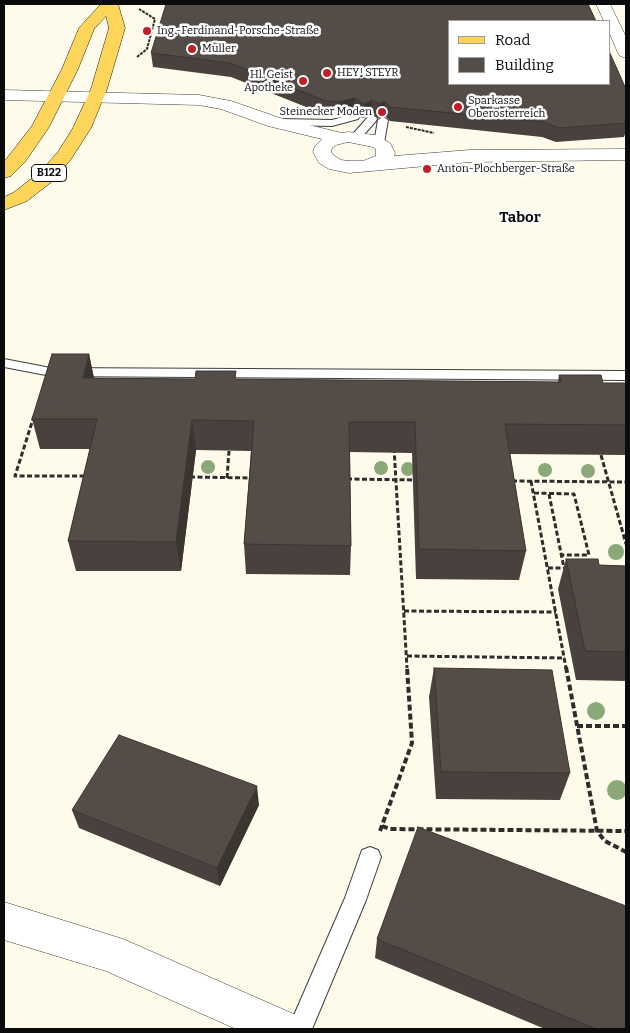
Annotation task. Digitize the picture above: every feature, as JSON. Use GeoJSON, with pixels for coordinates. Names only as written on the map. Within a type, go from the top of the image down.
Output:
{"type":"FeatureCollection","features":[{"type":"Feature","properties":{"kind":"main road","name":"B122"},"geometry":{"type":"LineString","coordinates":[[4,172],[27,147],[40,127],[87,28],[110,4],[117,28],[96,97],[82,128],[65,155],[30,190],[4,204]]}},
{"type":"Feature","properties":{"kind":"street"},"geometry":{"type":"LineString","coordinates":[[603,4],[622,37],[626,53]]}},
{"type":"Feature","properties":{"kind":"street"},"geometry":{"type":"LineString","coordinates":[[4,95],[205,101],[225,105],[274,122],[348,137],[380,151],[470,156],[626,155]]}},
{"type":"Feature","properties":{"kind":"street"},"geometry":{"type":"LineString","coordinates":[[274,122],[322,152],[326,159],[336,165],[349,168],[364,167],[380,151]]}},
{"type":"Feature","properties":{"kind":"street"},"geometry":{"type":"LineString","coordinates":[[322,152],[324,146],[330,141],[348,137]]}},
{"type":"Feature","properties":{"kind":"street"},"geometry":{"type":"LineString","coordinates":[[4,921],[109,952],[282,1029]]}},
{"type":"Feature","properties":{"kind":"lane"},"geometry":{"type":"LineString","coordinates":[[274,122],[321,124],[341,122],[354,117]]}},
{"type":"Feature","properties":{"kind":"lane"},"geometry":{"type":"LineString","coordinates":[[348,137],[377,120],[380,151]]}},
{"type":"Feature","properties":{"kind":"lane"},"geometry":{"type":"LineString","coordinates":[[5,363],[51,372],[626,376]]}},
{"type":"Feature","properties":{"kind":"lane"},"geometry":{"type":"LineString","coordinates":[[176,388],[217,372]]}},
{"type":"Feature","properties":{"kind":"lane"},"geometry":{"type":"LineString","coordinates":[[300,1029],[370,857]]}},
{"type":"Feature","properties":{"kind":"path"},"geometry":{"type":"LineString","coordinates":[[131,58],[142,54],[147,49],[155,19],[138,8]]}},
{"type":"Feature","properties":{"kind":"path"},"geometry":{"type":"LineString","coordinates":[[51,372],[45,380],[15,476],[92,476]]}},
{"type":"Feature","properties":{"kind":"path"},"geometry":{"type":"LineString","coordinates":[[370,857],[412,744],[394,441]]}},
{"type":"Feature","properties":{"kind":"path"},"geometry":{"type":"LineString","coordinates":[[227,478],[230,451]]}},
{"type":"Feature","properties":{"kind":"path"},"geometry":{"type":"LineString","coordinates":[[601,455],[626,544]]}},
{"type":"Feature","properties":{"kind":"path"},"geometry":{"type":"LineString","coordinates":[[188,478],[257,478]]}},
{"type":"Feature","properties":{"kind":"path"},"geometry":{"type":"LineString","coordinates":[[346,479],[425,480]]}},
{"type":"Feature","properties":{"kind":"path"},"geometry":{"type":"LineString","coordinates":[[502,481],[626,482]]}},
{"type":"Feature","properties":{"kind":"path"},"geometry":{"type":"LineString","coordinates":[[532,481],[597,831],[605,842],[626,852]]}},
{"type":"Feature","properties":{"kind":"path"},"geometry":{"type":"LineString","coordinates":[[534,493],[574,494],[589,555],[561,555]]}},
{"type":"Feature","properties":{"kind":"path"},"geometry":{"type":"LineString","coordinates":[[549,494],[564,568]]}},
{"type":"Feature","properties":{"kind":"path"},"geometry":{"type":"LineString","coordinates":[[548,568],[573,568]]}},
{"type":"Feature","properties":{"kind":"path"},"geometry":{"type":"LineString","coordinates":[[404,611],[556,612]]}},
{"type":"Feature","properties":{"kind":"path"},"geometry":{"type":"LineString","coordinates":[[407,656],[565,658]]}},
{"type":"Feature","properties":{"kind":"path"},"geometry":{"type":"LineString","coordinates":[[577,726],[626,726]]}},
{"type":"Feature","properties":{"kind":"path"},"geometry":{"type":"LineString","coordinates":[[382,826],[390,829],[626,831]]}},
{"type":"Feature","properties":{"kind":"building","name":"HEY! STEYR"},"geometry":{"type":"Polygon","coordinates":[[[166,4],[588,4],[596,20],[448,20],[448,85],[610,85],[610,53],[626,89],[626,123],[559,128],[544,122],[390,107],[385,101],[379,104],[372,100],[361,104],[360,101],[354,98],[340,102],[326,101],[230,63],[151,53],[166,4]]]}},
{"type":"Feature","properties":{"kind":"building"},"geometry":{"type":"Polygon","coordinates":[[[52,354],[89,354],[83,378],[195,379],[196,371],[236,371],[235,379],[561,382],[559,375],[601,375],[603,383],[626,383],[626,425],[505,424],[526,551],[419,549],[415,422],[349,422],[351,546],[244,544],[254,421],[192,420],[176,542],[68,541],[97,419],[32,419],[52,354]]]}},
{"type":"Feature","properties":{"kind":"building"},"geometry":{"type":"Polygon","coordinates":[[[566,559],[598,559],[599,565],[626,566],[626,652],[585,651],[566,559]]]}},
{"type":"Feature","properties":{"kind":"building"},"geometry":{"type":"Polygon","coordinates":[[[434,668],[552,670],[570,773],[441,772],[434,668]]]}},
{"type":"Feature","properties":{"kind":"building"},"geometry":{"type":"Polygon","coordinates":[[[119,735],[257,786],[217,868],[72,810],[119,735]]]}},
{"type":"Feature","properties":{"kind":"building"},"geometry":{"type":"Polygon","coordinates":[[[418,827],[626,906],[626,1029],[596,1029],[377,939],[418,827]]]}},
{"type":"Feature","properties":{"kind":"place","name":"Ing.-Ferdinand-Porsche-Straße"},"geometry":{"type":"Point","coordinates":[147,31]}},
{"type":"Feature","properties":{"kind":"place","name":"Müller"},"geometry":{"type":"Point","coordinates":[192,49]}},
{"type":"Feature","properties":{"kind":"place","name":"HEY! STEYR"},"geometry":{"type":"Point","coordinates":[327,73]}},
{"type":"Feature","properties":{"kind":"place","name":"Hl. Geist Apotheke"},"geometry":{"type":"Point","coordinates":[303,81]}},
{"type":"Feature","properties":{"kind":"place","name":"Sparkasse Oberösterreich"},"geometry":{"type":"Point","coordinates":[458,107]}},
{"type":"Feature","properties":{"kind":"place","name":"Steinecker Moden"},"geometry":{"type":"Point","coordinates":[382,112]}},
{"type":"Feature","properties":{"kind":"place","name":"Anton-Plochberger-Straße"},"geometry":{"type":"Point","coordinates":[427,169]}},
{"type":"Feature","properties":{"kind":"district","name":"Tabor"},"geometry":{"type":"Point","coordinates":[520,218]}}]}
